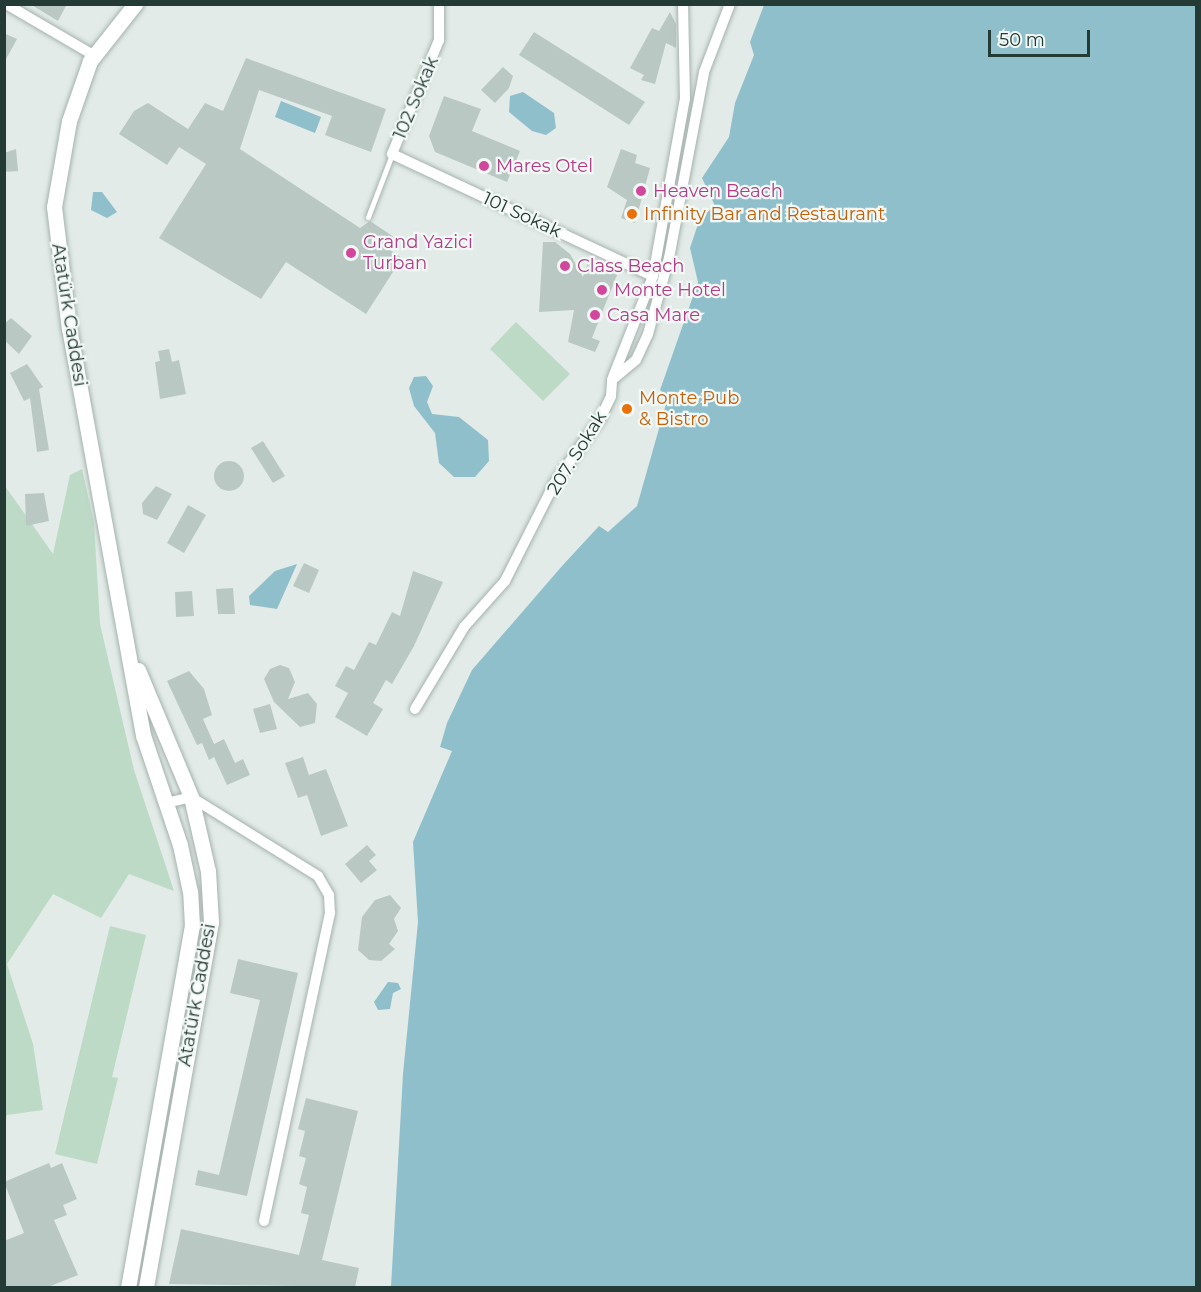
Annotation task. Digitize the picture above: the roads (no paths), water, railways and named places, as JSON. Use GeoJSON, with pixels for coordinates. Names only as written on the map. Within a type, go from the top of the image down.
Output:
{"type":"FeatureCollection","features":[{"type":"Feature","properties":{"kind":"street","name":"Atatürk Caddesi"},"geometry":{"type":"LineString","coordinates":[[128,1287],[192,926],[190,892],[166,802],[143,735],[68,323],[54,207],[69,121],[95,56],[135,4]]}},
{"type":"Feature","properties":{"kind":"street","name":"102 Sokak"},"geometry":{"type":"LineString","coordinates":[[392,154],[440,40],[439,4]]}},
{"type":"Feature","properties":{"kind":"street","name":"207. Sokak"},"geometry":{"type":"LineString","coordinates":[[416,709],[464,627],[505,581],[554,484],[600,419],[611,396],[612,380],[653,276],[685,99],[683,4]]}},
{"type":"Feature","properties":{"kind":"street"},"geometry":{"type":"LineString","coordinates":[[612,380],[636,360],[657,307],[704,72],[730,4]]}},
{"type":"Feature","properties":{"kind":"street"},"geometry":{"type":"LineString","coordinates":[[10,5],[95,56]]}},
{"type":"Feature","properties":{"kind":"street","name":"101 Sokak"},"geometry":{"type":"LineString","coordinates":[[392,154],[653,276]]}},
{"type":"Feature","properties":{"kind":"street","name":"Atatürk Caddesi"},"geometry":{"type":"LineString","coordinates":[[126,642],[191,797],[208,871],[211,922],[146,1287]]}},
{"type":"Feature","properties":{"kind":"street"},"geometry":{"type":"LineString","coordinates":[[166,802],[191,797],[318,876],[329,895],[330,913],[264,1221]]}},
{"type":"Feature","properties":{"kind":"lane"},"geometry":{"type":"LineString","coordinates":[[368,217],[392,154]]}},
{"type":"Feature","properties":{"kind":"water"},"geometry":{"type":"Polygon","coordinates":[[[764,5],[1196,5],[1196,1287],[391,1287],[403,1074],[418,922],[413,842],[452,751],[440,747],[447,723],[472,670],[599,526],[608,532],[637,506],[668,397],[660,390],[698,282],[690,248],[700,218],[715,206],[702,178],[729,137],[735,103],[754,55],[750,42],[764,5]]]}},
{"type":"Feature","properties":{"kind":"water"},"geometry":{"type":"Polygon","coordinates":[[[523,92],[554,113],[556,128],[546,135],[532,131],[509,112],[510,96],[523,92]]]}},
{"type":"Feature","properties":{"kind":"water"},"geometry":{"type":"Polygon","coordinates":[[[281,101],[321,117],[315,133],[275,117],[281,101]]]}},
{"type":"Feature","properties":{"kind":"water"},"geometry":{"type":"Polygon","coordinates":[[[93,192],[102,192],[117,212],[107,218],[91,210],[93,192]]]}},
{"type":"Feature","properties":{"kind":"water"},"geometry":{"type":"Polygon","coordinates":[[[426,376],[433,386],[427,402],[432,414],[459,417],[488,440],[489,461],[475,477],[454,477],[439,463],[435,433],[414,406],[409,388],[414,377],[426,376]]]}},
{"type":"Feature","properties":{"kind":"water"},"geometry":{"type":"Polygon","coordinates":[[[297,564],[277,609],[250,605],[249,596],[275,571],[297,564]]]}},
{"type":"Feature","properties":{"kind":"water"},"geometry":{"type":"Polygon","coordinates":[[[388,982],[398,983],[401,989],[393,993],[390,1009],[378,1010],[374,1002],[388,982]]]}},
{"type":"Feature","properties":{"kind":"place","name":"Mares Otel"},"geometry":{"type":"Point","coordinates":[484,166]}},
{"type":"Feature","properties":{"kind":"place","name":"Heaven Beach"},"geometry":{"type":"Point","coordinates":[641,191]}},
{"type":"Feature","properties":{"kind":"place","name":"Infinity Bar and Restaurant"},"geometry":{"type":"Point","coordinates":[632,214]}},
{"type":"Feature","properties":{"kind":"place","name":"Grand Yazici Turban"},"geometry":{"type":"Point","coordinates":[351,253]}},
{"type":"Feature","properties":{"kind":"place","name":"Class Beach"},"geometry":{"type":"Point","coordinates":[565,266]}},
{"type":"Feature","properties":{"kind":"place","name":"Monte Hotel"},"geometry":{"type":"Point","coordinates":[602,290]}},
{"type":"Feature","properties":{"kind":"place","name":"Casa Mare"},"geometry":{"type":"Point","coordinates":[595,315]}},
{"type":"Feature","properties":{"kind":"place","name":"Monte Pub & Bistro"},"geometry":{"type":"Point","coordinates":[627,409]}}]}
